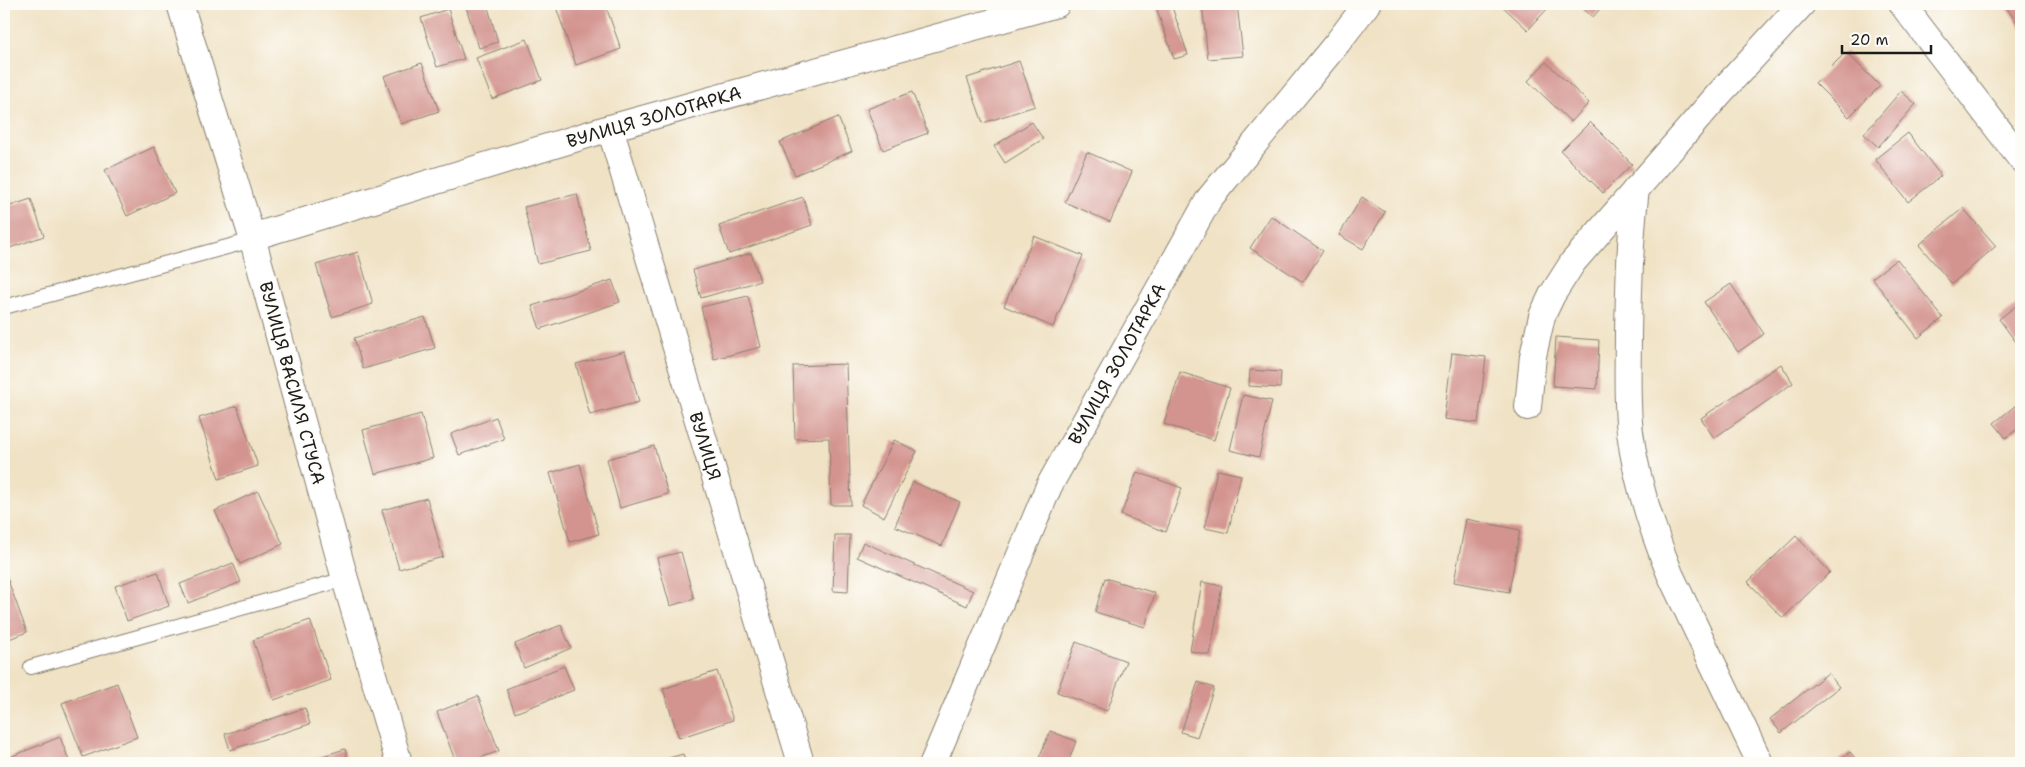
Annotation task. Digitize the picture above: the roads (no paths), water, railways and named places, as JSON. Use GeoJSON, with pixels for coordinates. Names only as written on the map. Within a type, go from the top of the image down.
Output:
{"type":"FeatureCollection","features":[{"type":"Feature","properties":{"kind":"street","name":"ВУЛИЦЯ ВАСИЛЯ СТУСА"},"geometry":{"type":"LineString","coordinates":[[180,4],[253,239],[345,579],[399,763]]}},
{"type":"Feature","properties":{"kind":"street","name":"ВУЛИЦЯ ЗОЛОТАРКА"},"geometry":{"type":"LineString","coordinates":[[253,239],[610,128],[1057,4]]}},
{"type":"Feature","properties":{"kind":"street","name":"ВУЛИЦЯ ЗОЛОТАРКА"},"geometry":{"type":"LineString","coordinates":[[933,763],[1049,486],[1209,198],[1338,42],[1366,4]]}},
{"type":"Feature","properties":{"kind":"street"},"geometry":{"type":"LineString","coordinates":[[1528,407],[1537,333],[1547,305],[1573,262],[1802,4]]}},
{"type":"Feature","properties":{"kind":"street"},"geometry":{"type":"LineString","coordinates":[[1902,4],[2021,158]]}},
{"type":"Feature","properties":{"kind":"street","name":"ВУЛИЦЯ"},"geometry":{"type":"LineString","coordinates":[[610,128],[801,763]]}},
{"type":"Feature","properties":{"kind":"street"},"geometry":{"type":"LineString","coordinates":[[1636,190],[1630,271],[1628,393],[1630,432],[1637,471],[1658,544],[1670,574],[1760,763]]}},
{"type":"Feature","properties":{"kind":"lane"},"geometry":{"type":"LineString","coordinates":[[4,307],[253,239]]}},
{"type":"Feature","properties":{"kind":"lane"},"geometry":{"type":"LineString","coordinates":[[31,667],[345,579]]}}]}
